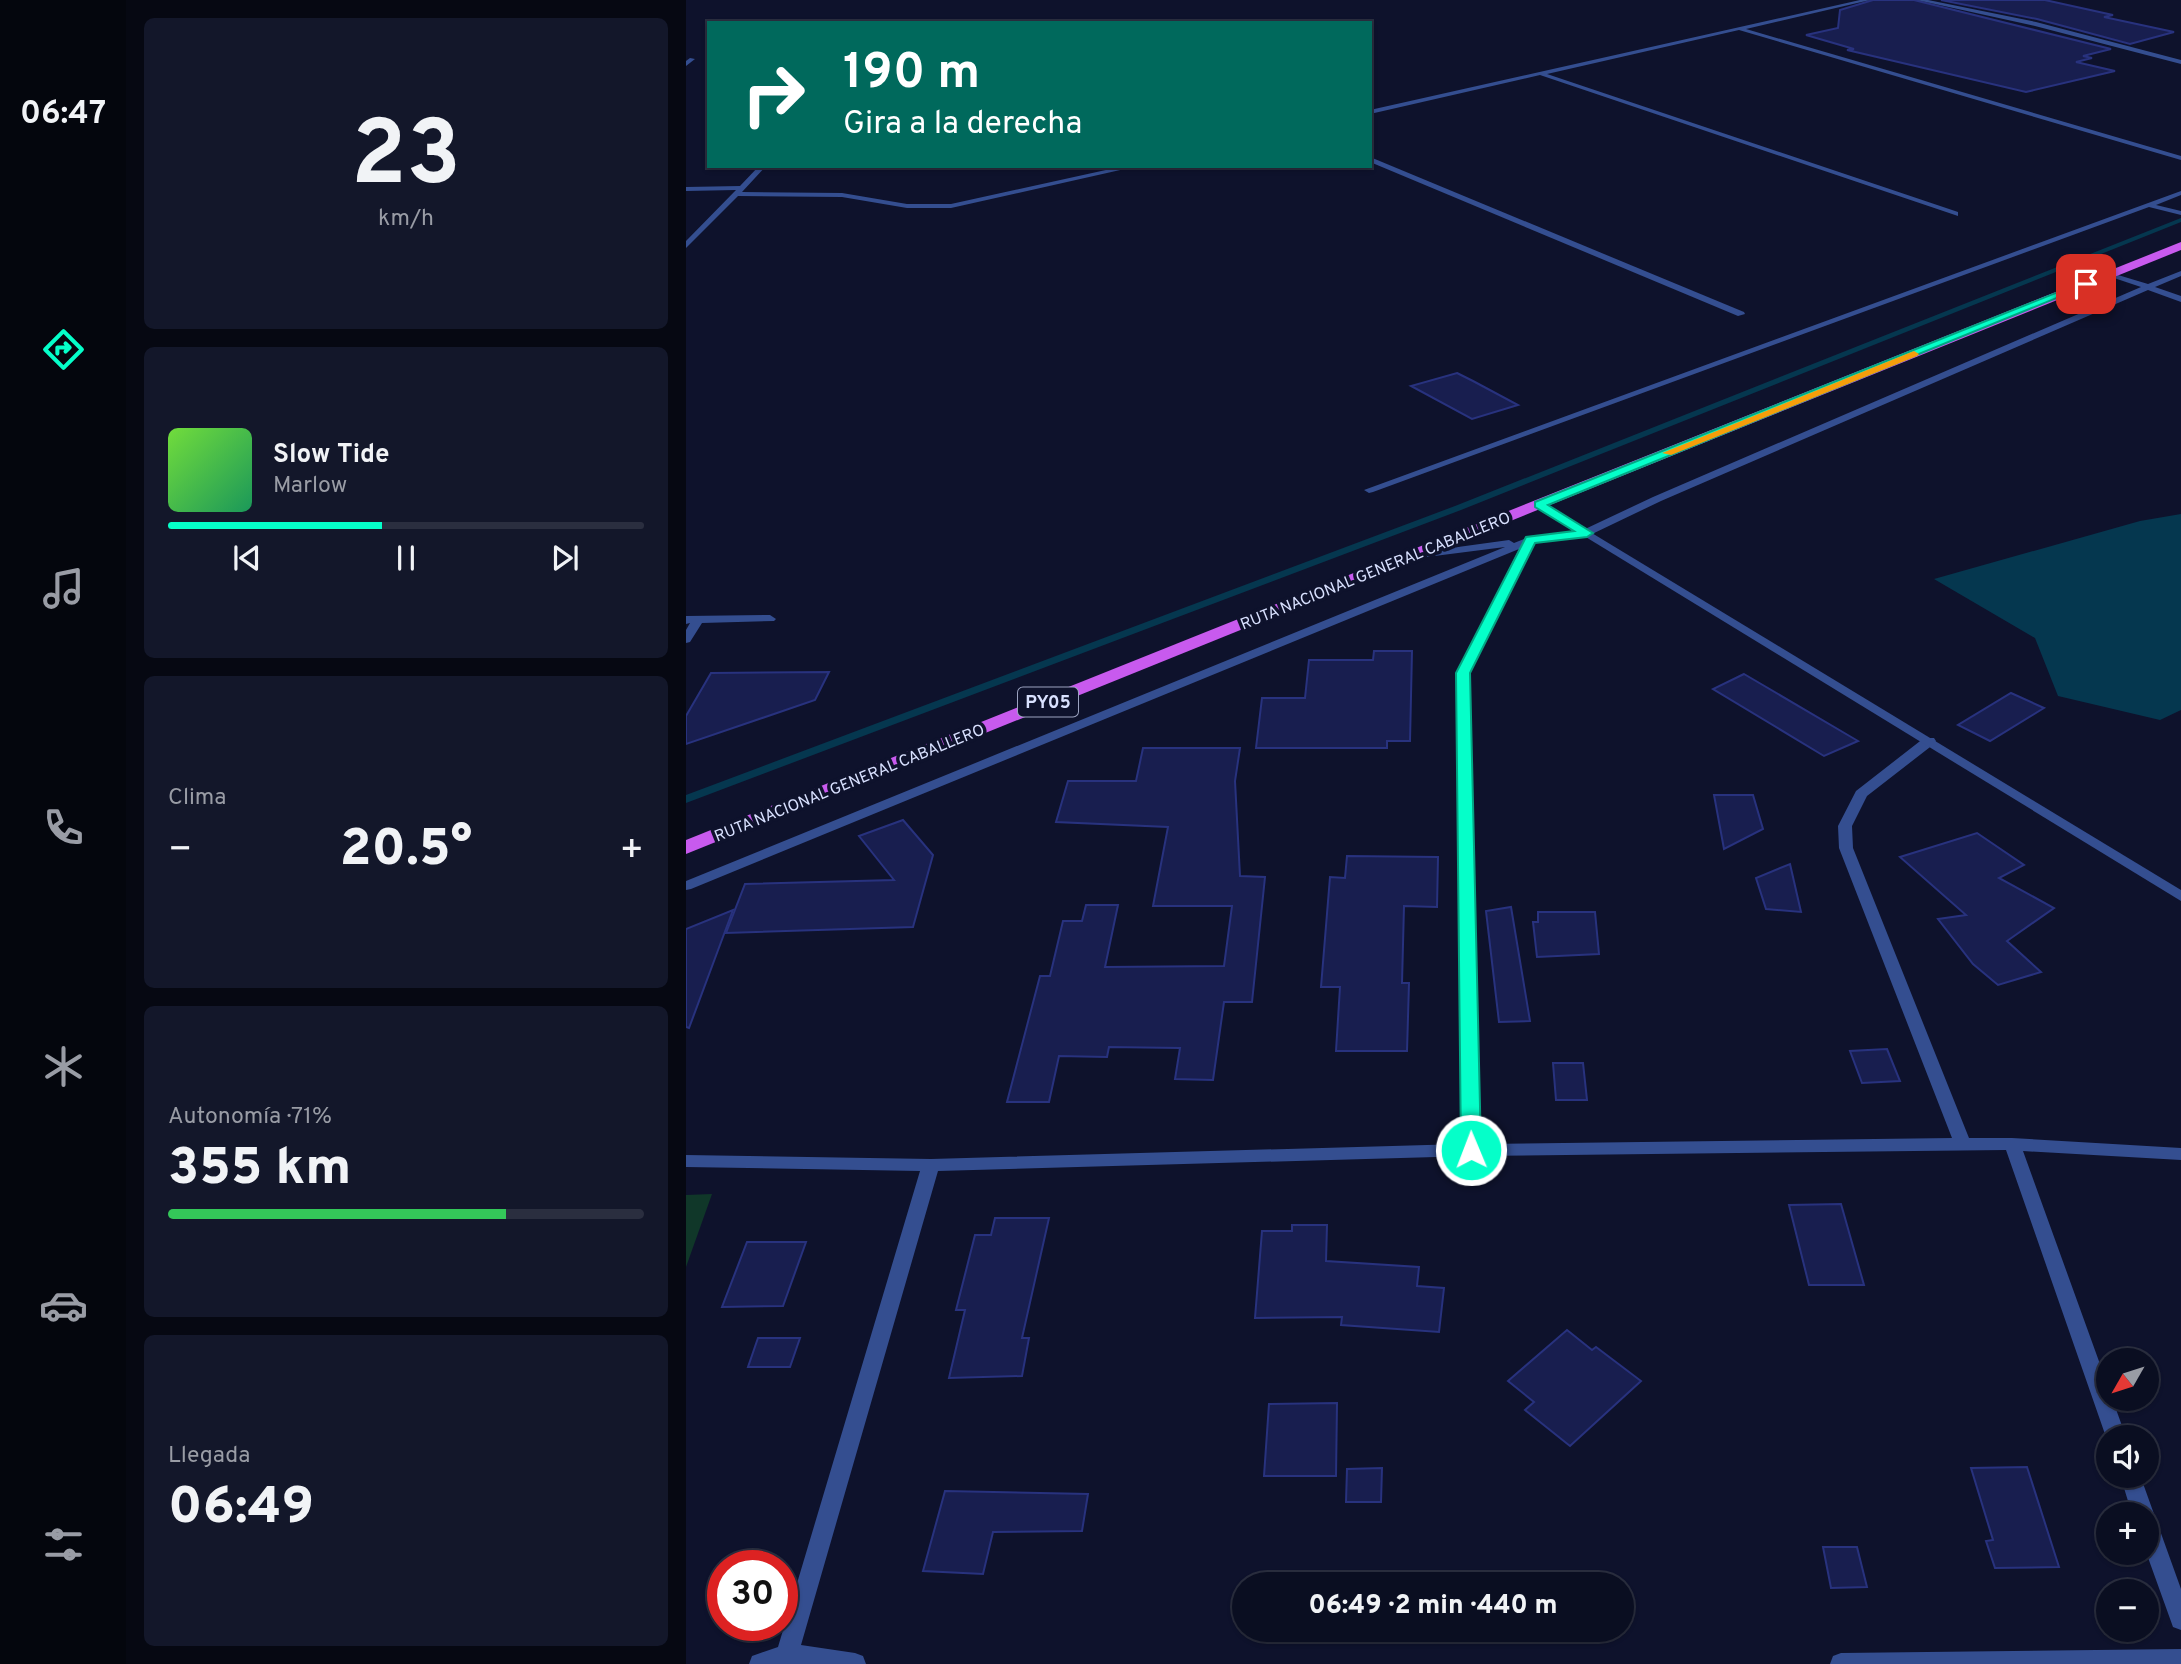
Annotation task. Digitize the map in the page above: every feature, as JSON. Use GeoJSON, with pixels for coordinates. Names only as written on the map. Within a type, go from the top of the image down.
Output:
{"type":"FeatureCollection","features":[{"type":"Feature","properties":{"kind":"highway","name":"RUTA NACIONAL GENERAL CABALLERO"},"geometry":{"type":"LineString","coordinates":[[686,848],[2181,246]]}},
{"type":"Feature","properties":{"kind":"street"},"geometry":{"type":"LineString","coordinates":[[1372,112],[1867,0]]}},
{"type":"Feature","properties":{"kind":"street"},"geometry":{"type":"LineString","coordinates":[[1920,0],[2036,24],[2181,62]]}},
{"type":"Feature","properties":{"kind":"street"},"geometry":{"type":"LineString","coordinates":[[1736,28],[2181,158]]}},
{"type":"Feature","properties":{"kind":"street"},"geometry":{"type":"LineString","coordinates":[[1539,73],[1955,215]]}},
{"type":"Feature","properties":{"kind":"street"},"geometry":{"type":"LineString","coordinates":[[1372,160],[1741,314]]}},
{"type":"Feature","properties":{"kind":"street"},"geometry":{"type":"LineString","coordinates":[[686,246],[761,168]]}},
{"type":"Feature","properties":{"kind":"street"},"geometry":{"type":"LineString","coordinates":[[686,189],[842,195],[907,205],[951,206],[1126,168]]}},
{"type":"Feature","properties":{"kind":"street"},"geometry":{"type":"LineString","coordinates":[[1369,490],[2181,193]]}},
{"type":"Feature","properties":{"kind":"street"},"geometry":{"type":"LineString","coordinates":[[2149,205],[2181,213]]}},
{"type":"Feature","properties":{"kind":"street"},"geometry":{"type":"LineString","coordinates":[[1409,557],[1587,533],[1657,499],[2181,273]]}},
{"type":"Feature","properties":{"kind":"street"},"geometry":{"type":"LineString","coordinates":[[2111,274],[2181,299]]}},
{"type":"Feature","properties":{"kind":"street"},"geometry":{"type":"LineString","coordinates":[[1539,505],[2181,896]]}},
{"type":"Feature","properties":{"kind":"street"},"geometry":{"type":"LineString","coordinates":[[686,886],[1531,540]]}},
{"type":"Feature","properties":{"kind":"street"},"geometry":{"type":"LineString","coordinates":[[1471,1150],[1463,673],[1531,540]]}},
{"type":"Feature","properties":{"kind":"street"},"geometry":{"type":"LineString","coordinates":[[686,639],[692,620],[770,619]]}},
{"type":"Feature","properties":{"kind":"street"},"geometry":{"type":"LineString","coordinates":[[1929,741],[1861,794],[1845,826],[1846,848],[1963,1145]]}},
{"type":"Feature","properties":{"kind":"street"},"geometry":{"type":"LineString","coordinates":[[2012,1144],[2112,1425]]}},
{"type":"Feature","properties":{"kind":"street"},"geometry":{"type":"LineString","coordinates":[[686,1161],[930,1165],[1471,1150],[2012,1144],[2181,1154]]}},
{"type":"Feature","properties":{"kind":"street"},"geometry":{"type":"LineString","coordinates":[[787,1654],[930,1165]]}},
{"type":"Feature","properties":{"kind":"street"},"geometry":{"type":"LineString","coordinates":[[2159,1559],[2181,1620]]}},
{"type":"Feature","properties":{"kind":"street"},"geometry":{"type":"LineString","coordinates":[[760,1664],[787,1654],[855,1664]]}},
{"type":"Feature","properties":{"kind":"street"},"geometry":{"type":"LineString","coordinates":[[1841,1664],[2181,1660]]}},
{"type":"Feature","properties":{"kind":"green space"},"geometry":{"type":"Polygon","coordinates":[[[712,1194],[686,1267],[686,1195],[712,1194]]]}},
{"type":"Feature","properties":{"kind":"water"},"geometry":{"type":"Polygon","coordinates":[[[2181,514],[2181,710],[2160,720],[2058,696],[2035,638],[1934,579],[2140,521],[2181,514]]]}},
{"type":"Feature","properties":{"kind":"building"},"geometry":{"type":"Polygon","coordinates":[[[1873,0],[1914,0],[2111,49],[2083,56],[2092,58],[2076,62],[2115,71],[2026,92],[1847,50],[1854,49],[1806,35],[1838,28],[1840,10],[1873,0]]]}},
{"type":"Feature","properties":{"kind":"building"},"geometry":{"type":"Polygon","coordinates":[[[1941,0],[2045,0],[2113,15],[2104,17],[2174,32],[2130,44],[2037,19],[1941,0]]]}},
{"type":"Feature","properties":{"kind":"building"},"geometry":{"type":"Polygon","coordinates":[[[1457,373],[1518,405],[1472,419],[1411,386],[1457,373]]]}},
{"type":"Feature","properties":{"kind":"building"},"geometry":{"type":"Polygon","coordinates":[[[1374,651],[1412,651],[1410,741],[1387,741],[1387,748],[1256,748],[1262,698],[1305,698],[1309,660],[1373,660],[1374,651]]]}},
{"type":"Feature","properties":{"kind":"building"},"geometry":{"type":"Polygon","coordinates":[[[829,672],[815,700],[686,744],[686,716],[711,673],[829,672]]]}},
{"type":"Feature","properties":{"kind":"building"},"geometry":{"type":"Polygon","coordinates":[[[1744,674],[1858,741],[1824,756],[1713,689],[1744,674]]]}},
{"type":"Feature","properties":{"kind":"building"},"geometry":{"type":"Polygon","coordinates":[[[2011,693],[2044,708],[1990,741],[1958,725],[2011,693]]]}},
{"type":"Feature","properties":{"kind":"building"},"geometry":{"type":"Polygon","coordinates":[[[1143,748],[1240,748],[1235,781],[1240,876],[1265,877],[1252,1002],[1224,1002],[1213,1080],[1175,1079],[1180,1048],[1109,1047],[1107,1057],[1059,1056],[1049,1102],[1007,1102],[1040,976],[1050,976],[1063,921],[1082,921],[1086,905],[1118,905],[1105,967],[1224,966],[1232,906],[1153,906],[1168,827],[1056,822],[1068,781],[1136,781],[1143,748]]]}},
{"type":"Feature","properties":{"kind":"building"},"geometry":{"type":"Polygon","coordinates":[[[1714,795],[1753,795],[1763,829],[1724,849],[1714,795]]]}},
{"type":"Feature","properties":{"kind":"building"},"geometry":{"type":"Polygon","coordinates":[[[903,820],[933,855],[913,927],[726,933],[745,884],[894,880],[859,836],[903,820]]]}},
{"type":"Feature","properties":{"kind":"building"},"geometry":{"type":"Polygon","coordinates":[[[1977,833],[2024,865],[1999,878],[2054,908],[2007,941],[2041,972],[1998,985],[1973,964],[1938,919],[1966,915],[1900,857],[1977,833]]]}},
{"type":"Feature","properties":{"kind":"building"},"geometry":{"type":"Polygon","coordinates":[[[1347,856],[1438,857],[1437,907],[1404,906],[1402,983],[1409,983],[1407,1051],[1336,1051],[1340,987],[1321,987],[1330,877],[1345,878],[1347,856]]]}},
{"type":"Feature","properties":{"kind":"building"},"geometry":{"type":"Polygon","coordinates":[[[1790,864],[1801,912],[1766,909],[1756,878],[1790,864]]]}},
{"type":"Feature","properties":{"kind":"building"},"geometry":{"type":"Polygon","coordinates":[[[1511,907],[1530,1021],[1499,1022],[1486,911],[1511,907]]]}},
{"type":"Feature","properties":{"kind":"building"},"geometry":{"type":"Polygon","coordinates":[[[733,910],[689,1028],[686,1027],[686,929],[733,910]]]}},
{"type":"Feature","properties":{"kind":"building"},"geometry":{"type":"Polygon","coordinates":[[[1538,912],[1595,912],[1599,954],[1537,957],[1533,922],[1538,922],[1538,912]]]}},
{"type":"Feature","properties":{"kind":"building"},"geometry":{"type":"Polygon","coordinates":[[[1887,1049],[1900,1081],[1862,1083],[1850,1051],[1887,1049]]]}},
{"type":"Feature","properties":{"kind":"building"},"geometry":{"type":"Polygon","coordinates":[[[1553,1063],[1583,1063],[1587,1100],[1556,1100],[1553,1063]]]}},
{"type":"Feature","properties":{"kind":"building"},"geometry":{"type":"Polygon","coordinates":[[[1841,1204],[1864,1285],[1809,1285],[1789,1205],[1841,1204]]]}},
{"type":"Feature","properties":{"kind":"building"},"geometry":{"type":"Polygon","coordinates":[[[995,1218],[1049,1218],[1022,1338],[1029,1338],[1022,1376],[949,1378],[965,1310],[956,1310],[975,1235],[991,1235],[995,1218]]]}},
{"type":"Feature","properties":{"kind":"building"},"geometry":{"type":"Polygon","coordinates":[[[1292,1225],[1327,1225],[1326,1261],[1419,1267],[1417,1286],[1444,1288],[1439,1332],[1341,1325],[1342,1317],[1255,1318],[1262,1231],[1292,1231],[1292,1225]]]}},
{"type":"Feature","properties":{"kind":"building"},"geometry":{"type":"Polygon","coordinates":[[[747,1242],[806,1242],[783,1306],[722,1307],[747,1242]]]}},
{"type":"Feature","properties":{"kind":"building"},"geometry":{"type":"Polygon","coordinates":[[[1567,1330],[1592,1350],[1596,1347],[1641,1381],[1570,1446],[1525,1410],[1534,1402],[1508,1381],[1567,1330]]]}},
{"type":"Feature","properties":{"kind":"building"},"geometry":{"type":"Polygon","coordinates":[[[758,1338],[800,1338],[790,1367],[748,1367],[758,1338]]]}},
{"type":"Feature","properties":{"kind":"building"},"geometry":{"type":"Polygon","coordinates":[[[1337,1403],[1336,1476],[1264,1476],[1269,1404],[1337,1403]]]}},
{"type":"Feature","properties":{"kind":"building"},"geometry":{"type":"Polygon","coordinates":[[[2027,1467],[2059,1567],[1995,1568],[1986,1541],[1993,1540],[1971,1468],[2027,1467]]]}},
{"type":"Feature","properties":{"kind":"building"},"geometry":{"type":"Polygon","coordinates":[[[1382,1468],[1381,1502],[1346,1502],[1347,1469],[1382,1468]]]}},
{"type":"Feature","properties":{"kind":"building"},"geometry":{"type":"Polygon","coordinates":[[[945,1491],[1088,1494],[1082,1531],[993,1532],[983,1574],[923,1571],[945,1491]]]}},
{"type":"Feature","properties":{"kind":"building"},"geometry":{"type":"Polygon","coordinates":[[[1823,1547],[1857,1547],[1867,1587],[1831,1588],[1823,1547]]]}},
{"type":"Feature","properties":{"kind":"waterway"},"geometry":{"type":"LineString","coordinates":[[686,799],[1458,508],[2181,220]]}},
{"type":"Feature","properties":{"kind":"slow traffic"},"geometry":{"type":"LineString","coordinates":[[1667,453],[1914,354]]}},
{"type":"Feature","properties":{"kind":"route"},"geometry":{"type":"LineString","coordinates":[[1471,1150],[1463,673],[1531,540],[1587,533],[1539,505],[2086,284]]}}]}
